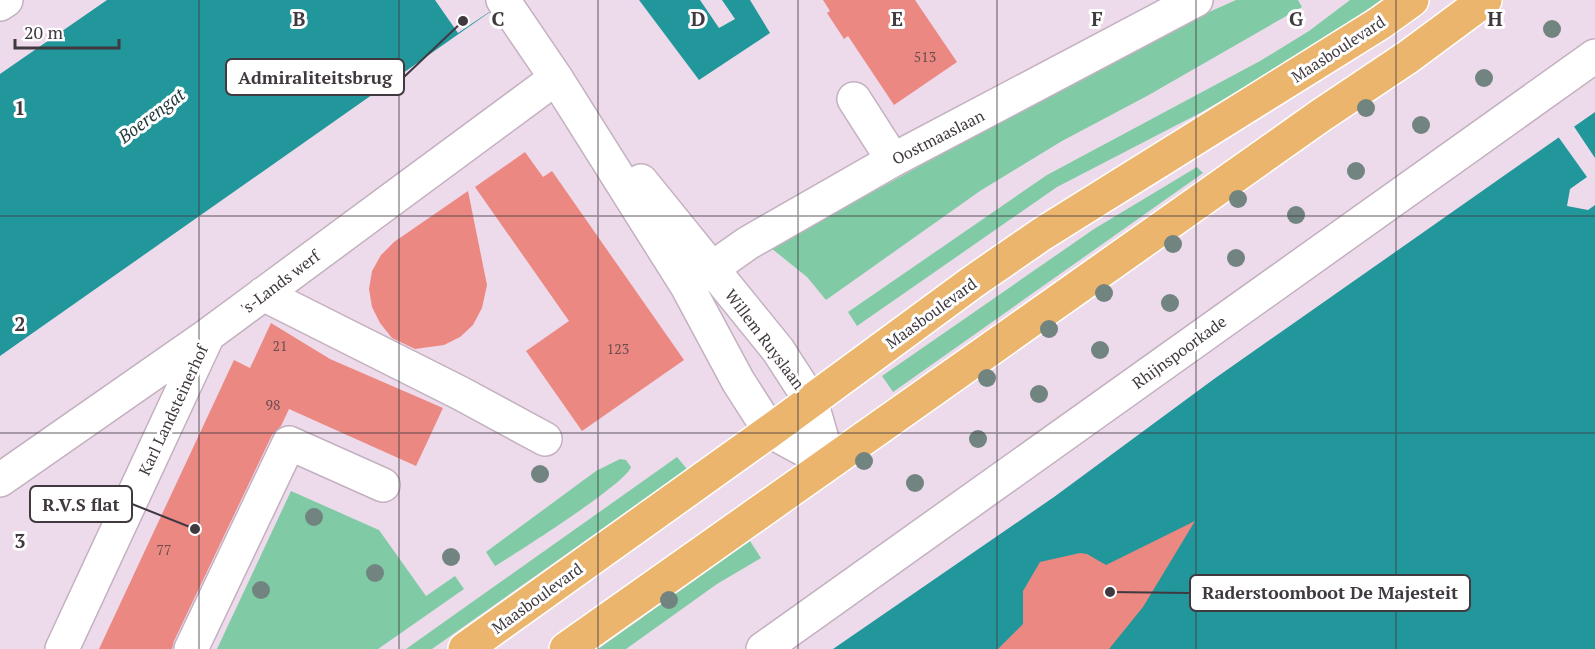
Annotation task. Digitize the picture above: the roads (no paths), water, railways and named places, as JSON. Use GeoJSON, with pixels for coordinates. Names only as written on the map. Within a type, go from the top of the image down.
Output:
{"type":"FeatureCollection","features":[{"type":"Feature","properties":{"kind":"main road","name":"Maasboulevard"},"geometry":{"type":"LineString","coordinates":[[465,649],[1042,234],[1380,23],[1412,0]]}},
{"type":"Feature","properties":{"kind":"main road"},"geometry":{"type":"LineString","coordinates":[[566,649],[1311,122],[1408,57],[1485,0]]}},
{"type":"Feature","properties":{"kind":"street"},"geometry":{"type":"LineString","coordinates":[[0,4],[6,0]]}},
{"type":"Feature","properties":{"kind":"street","name":"Oostmaaslaan"},"geometry":{"type":"LineString","coordinates":[[699,278],[748,243],[893,160],[1196,0]]}},
{"type":"Feature","properties":{"kind":"street","name":"Willem Ruyslaan"},"geometry":{"type":"LineString","coordinates":[[503,1],[699,278],[778,351],[811,401],[830,463]]}},
{"type":"Feature","properties":{"kind":"street","name":"Rhijnspoorkade"},"geometry":{"type":"LineString","coordinates":[[763,649],[1595,56]]}},
{"type":"Feature","properties":{"kind":"street","name":"'s-Lands werf"},"geometry":{"type":"LineString","coordinates":[[0,480],[208,335],[556,78]]}},
{"type":"Feature","properties":{"kind":"street"},"geometry":{"type":"LineString","coordinates":[[854,99],[893,160]]}},
{"type":"Feature","properties":{"kind":"street","name":"Willem Ruyslaan"},"geometry":{"type":"LineString","coordinates":[[699,278],[738,381],[770,431],[830,463]]}},
{"type":"Feature","properties":{"kind":"street"},"geometry":{"type":"LineString","coordinates":[[262,294],[460,393],[545,439]]}},
{"type":"Feature","properties":{"kind":"street","name":"Karl Landsteinerhof"},"geometry":{"type":"LineString","coordinates":[[62,649],[208,335]]}},
{"type":"Feature","properties":{"kind":"street"},"geometry":{"type":"LineString","coordinates":[[190,649],[290,443],[383,485]]}},
{"type":"Feature","properties":{"kind":"water","name":"Boerengat"},"geometry":{"type":"Polygon","coordinates":[[[107,0],[507,0],[0,356],[0,74],[107,0]]]}},
{"type":"Feature","properties":{"kind":"water"},"geometry":{"type":"Polygon","coordinates":[[[639,0],[700,0],[719,28],[735,19],[722,0],[750,0],[770,33],[699,80],[639,0]]]}},
{"type":"Feature","properties":{"kind":"water"},"geometry":{"type":"Polygon","coordinates":[[[1595,112],[1595,649],[833,649],[1054,497],[1214,379],[1595,112]]]}},
{"type":"Feature","properties":{"kind":"place","name":"Admiraliteitsbrug"},"geometry":{"type":"Point","coordinates":[463,21]}},
{"type":"Feature","properties":{"kind":"place","name":"R.V.S flat"},"geometry":{"type":"Point","coordinates":[195,529]}},
{"type":"Feature","properties":{"kind":"place","name":"Raderstoomboot De Majesteit"},"geometry":{"type":"Point","coordinates":[1110,592]}}]}
